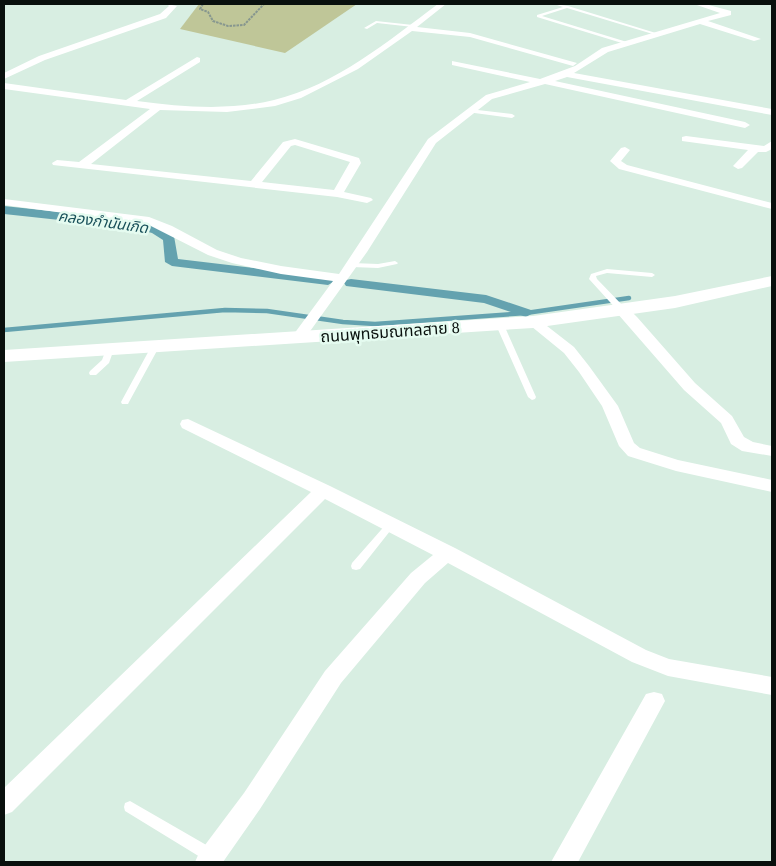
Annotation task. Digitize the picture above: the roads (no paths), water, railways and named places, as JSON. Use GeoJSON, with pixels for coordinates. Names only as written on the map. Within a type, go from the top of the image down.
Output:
{"type":"FeatureCollection","features":[{"type":"Feature","properties":{"kind":"street"},"geometry":{"type":"LineString","coordinates":[[4,76],[42,58],[163,16],[173,6],[170,4]]}},
{"type":"Feature","properties":{"kind":"street"},"geometry":{"type":"LineString","coordinates":[[4,86],[158,107],[219,110],[270,103],[298,96],[343,72],[391,43],[442,4]]}},
{"type":"Feature","properties":{"kind":"street"},"geometry":{"type":"LineString","coordinates":[[298,338],[352,265],[432,141],[469,111],[489,98],[566,74],[591,60],[597,54],[625,44],[728,13],[698,4]]}},
{"type":"Feature","properties":{"kind":"street"},"geometry":{"type":"LineString","coordinates":[[702,22],[756,39]]}},
{"type":"Feature","properties":{"kind":"street"},"geometry":{"type":"LineString","coordinates":[[411,27],[470,35],[573,63]]}},
{"type":"Feature","properties":{"kind":"street"},"geometry":{"type":"LineString","coordinates":[[128,103],[197,60]]}},
{"type":"Feature","properties":{"kind":"street"},"geometry":{"type":"LineString","coordinates":[[455,63],[623,100],[703,114],[745,125]]}},
{"type":"Feature","properties":{"kind":"street"},"geometry":{"type":"LineString","coordinates":[[566,74],[772,112]]}},
{"type":"Feature","properties":{"kind":"street"},"geometry":{"type":"LineString","coordinates":[[703,114],[711,102]]}},
{"type":"Feature","properties":{"kind":"street"},"geometry":{"type":"LineString","coordinates":[[80,166],[158,107]]}},
{"type":"Feature","properties":{"kind":"street"},"geometry":{"type":"LineString","coordinates":[[686,140],[710,139],[755,149],[766,149],[772,144]]}},
{"type":"Feature","properties":{"kind":"street"},"geometry":{"type":"LineString","coordinates":[[254,185],[287,144],[295,142],[355,160],[356,164],[337,194]]}},
{"type":"Feature","properties":{"kind":"street"},"geometry":{"type":"LineString","coordinates":[[738,166],[755,149]]}},
{"type":"Feature","properties":{"kind":"street"},"geometry":{"type":"LineString","coordinates":[[625,150],[615,162],[623,167],[772,206]]}},
{"type":"Feature","properties":{"kind":"street"},"geometry":{"type":"LineString","coordinates":[[57,163],[337,194],[367,200]]}},
{"type":"Feature","properties":{"kind":"street"},"geometry":{"type":"LineString","coordinates":[[4,202],[149,221],[166,226],[220,255],[240,262],[288,272],[342,278]]}},
{"type":"Feature","properties":{"kind":"street","name":"ถนนพุทธมณฑลสาย 8"},"geometry":{"type":"LineString","coordinates":[[4,356],[533,322],[675,302],[772,281]]}},
{"type":"Feature","properties":{"kind":"street"},"geometry":{"type":"LineString","coordinates":[[622,310],[648,335],[701,398],[724,416],[732,426],[737,440],[748,447],[772,451]]}},
{"type":"Feature","properties":{"kind":"street"},"geometry":{"type":"LineString","coordinates":[[533,322],[569,350],[584,369],[610,406],[627,446],[634,452],[676,465],[772,486]]}},
{"type":"Feature","properties":{"kind":"street"},"geometry":{"type":"LineString","coordinates":[[188,424],[391,524],[639,656],[668,668],[772,686]]}},
{"type":"Feature","properties":{"kind":"street"},"geometry":{"type":"LineString","coordinates":[[4,804],[324,490]]}},
{"type":"Feature","properties":{"kind":"street"},"geometry":{"type":"LineString","coordinates":[[210,859],[252,801],[333,677],[418,578],[448,554]]}},
{"type":"Feature","properties":{"kind":"street"},"geometry":{"type":"LineString","coordinates":[[564,862],[654,702]]}},
{"type":"Feature","properties":{"kind":"lane"},"geometry":{"type":"LineString","coordinates":[[556,4],[657,34]]}},
{"type":"Feature","properties":{"kind":"lane"},"geometry":{"type":"LineString","coordinates":[[567,7],[538,14],[625,44]]}},
{"type":"Feature","properties":{"kind":"lane"},"geometry":{"type":"LineString","coordinates":[[366,28],[376,22],[411,27]]}},
{"type":"Feature","properties":{"kind":"lane"},"geometry":{"type":"LineString","coordinates":[[469,111],[512,116]]}},
{"type":"Feature","properties":{"kind":"lane"},"geometry":{"type":"LineString","coordinates":[[352,265],[378,266],[395,263]]}},
{"type":"Feature","properties":{"kind":"lane"},"geometry":{"type":"LineString","coordinates":[[622,310],[593,279],[593,275],[606,272],[652,275]]}},
{"type":"Feature","properties":{"kind":"lane"},"geometry":{"type":"LineString","coordinates":[[500,325],[532,396]]}},
{"type":"Feature","properties":{"kind":"lane"},"geometry":{"type":"LineString","coordinates":[[125,402],[155,347]]}},
{"type":"Feature","properties":{"kind":"lane"},"geometry":{"type":"LineString","coordinates":[[93,373],[106,361],[110,349]]}},
{"type":"Feature","properties":{"kind":"lane"},"geometry":{"type":"LineString","coordinates":[[356,566],[391,524]]}},
{"type":"Feature","properties":{"kind":"lane"},"geometry":{"type":"LineString","coordinates":[[130,807],[210,859]]}},
{"type":"Feature","properties":{"kind":"waterway","name":"คลองกำนันเกิด"},"geometry":{"type":"LineString","coordinates":[[4,210],[134,224],[157,230],[169,239],[172,262],[192,266],[328,281]]}},
{"type":"Feature","properties":{"kind":"waterway","name":"คลองกำนันเกิด"},"geometry":{"type":"LineString","coordinates":[[351,283],[486,299],[526,313]]}},
{"type":"Feature","properties":{"kind":"waterway"},"geometry":{"type":"LineString","coordinates":[[4,330],[225,310],[267,311],[343,322],[375,324],[526,313],[629,298]]}}]}
